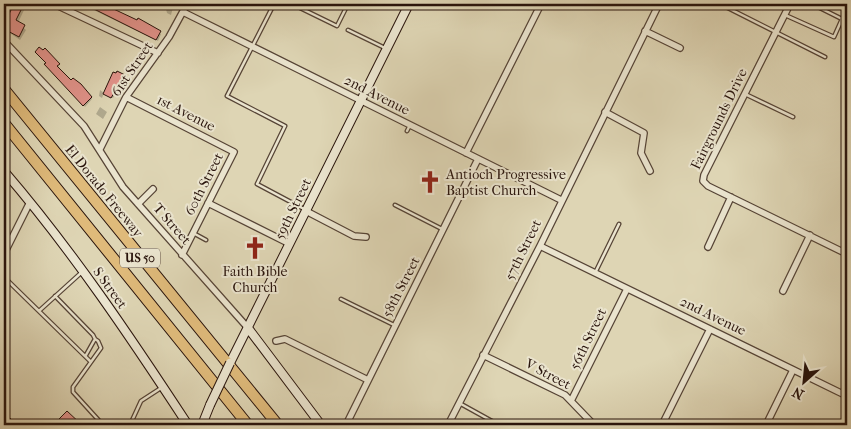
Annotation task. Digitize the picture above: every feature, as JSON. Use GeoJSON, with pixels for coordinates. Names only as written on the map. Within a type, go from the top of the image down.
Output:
{"type":"FeatureCollection","features":[{"type":"Feature","properties":{"kind":"highway","name":"El Dorado Freeway"},"geometry":{"type":"LineString","coordinates":[[4,89],[278,425]]}},
{"type":"Feature","properties":{"kind":"highway","name":"US 50"},"geometry":{"type":"LineString","coordinates":[[4,123],[248,425]]}},
{"type":"Feature","properties":{"kind":"highway"},"geometry":{"type":"LineString","coordinates":[[4,132],[56,187]]}},
{"type":"Feature","properties":{"kind":"street"},"geometry":{"type":"LineString","coordinates":[[54,4],[158,54]]}},
{"type":"Feature","properties":{"kind":"street","name":"61st Street"},"geometry":{"type":"LineString","coordinates":[[100,149],[126,97],[158,54],[187,4]]}},
{"type":"Feature","properties":{"kind":"street","name":"59th Street"},"geometry":{"type":"LineString","coordinates":[[202,425],[238,346],[409,4]]}},
{"type":"Feature","properties":{"kind":"street"},"geometry":{"type":"LineString","coordinates":[[466,153],[541,4]]}},
{"type":"Feature","properties":{"kind":"street","name":"57th Street"},"geometry":{"type":"LineString","coordinates":[[448,425],[540,246],[659,4]]}},
{"type":"Feature","properties":{"kind":"street","name":"Fairgrounds Drive"},"geometry":{"type":"LineString","coordinates":[[790,4],[703,181],[708,186],[847,254]]}},
{"type":"Feature","properties":{"kind":"street","name":"2nd Avenue"},"geometry":{"type":"LineString","coordinates":[[183,12],[361,101],[409,128],[466,153],[561,200]]}},
{"type":"Feature","properties":{"kind":"street"},"geometry":{"type":"LineString","coordinates":[[645,31],[680,48]]}},
{"type":"Feature","properties":{"kind":"street","name":"T Street"},"geometry":{"type":"LineString","coordinates":[[4,41],[84,126],[100,149],[114,176],[248,328],[321,425]]}},
{"type":"Feature","properties":{"kind":"street","name":"1st Avenue"},"geometry":{"type":"LineString","coordinates":[[126,97],[234,152]]}},
{"type":"Feature","properties":{"kind":"street"},"geometry":{"type":"LineString","coordinates":[[605,112],[644,132],[642,153],[650,171]]}},
{"type":"Feature","properties":{"kind":"street","name":"60th Street"},"geometry":{"type":"LineString","coordinates":[[182,254],[234,152]]}},
{"type":"Feature","properties":{"kind":"street","name":"58th Street"},"geometry":{"type":"LineString","coordinates":[[346,425],[443,230],[452,206],[478,159]]}},
{"type":"Feature","properties":{"kind":"street","name":"S Street"},"geometry":{"type":"LineString","coordinates":[[4,172],[30,202],[82,272],[188,425]]}},
{"type":"Feature","properties":{"kind":"street"},"geometry":{"type":"LineString","coordinates":[[138,204],[153,189]]}},
{"type":"Feature","properties":{"kind":"street"},"geometry":{"type":"LineString","coordinates":[[708,247],[731,197]]}},
{"type":"Feature","properties":{"kind":"street"},"geometry":{"type":"LineString","coordinates":[[4,254],[30,202]]}},
{"type":"Feature","properties":{"kind":"street"},"geometry":{"type":"LineString","coordinates":[[208,203],[290,244]]}},
{"type":"Feature","properties":{"kind":"street"},"geometry":{"type":"LineString","coordinates":[[306,211],[354,236],[366,237]]}},
{"type":"Feature","properties":{"kind":"street"},"geometry":{"type":"LineString","coordinates":[[783,291],[810,235]]}},
{"type":"Feature","properties":{"kind":"street","name":"2nd Avenue"},"geometry":{"type":"LineString","coordinates":[[540,246],[847,396]]}},
{"type":"Feature","properties":{"kind":"street","name":"56th Street"},"geometry":{"type":"LineString","coordinates":[[572,401],[627,288]]}},
{"type":"Feature","properties":{"kind":"street"},"geometry":{"type":"LineString","coordinates":[[662,425],[710,329]]}},
{"type":"Feature","properties":{"kind":"street"},"geometry":{"type":"LineString","coordinates":[[276,341],[285,339],[368,380]]}},
{"type":"Feature","properties":{"kind":"street","name":"V Street"},"geometry":{"type":"LineString","coordinates":[[483,355],[565,395],[594,425]]}},
{"type":"Feature","properties":{"kind":"street"},"geometry":{"type":"LineString","coordinates":[[766,425],[793,370]]}},
{"type":"Feature","properties":{"kind":"lane"},"geometry":{"type":"LineString","coordinates":[[274,4],[227,96],[286,126],[257,184],[306,211]]}},
{"type":"Feature","properties":{"kind":"lane"},"geometry":{"type":"LineString","coordinates":[[292,4],[337,26],[348,4]]}},
{"type":"Feature","properties":{"kind":"lane"},"geometry":{"type":"LineString","coordinates":[[720,4],[826,56]]}},
{"type":"Feature","properties":{"kind":"lane"},"geometry":{"type":"LineString","coordinates":[[785,14],[834,37],[842,19],[812,4]]}},
{"type":"Feature","properties":{"kind":"lane"},"geometry":{"type":"LineString","coordinates":[[348,30],[386,49]]}},
{"type":"Feature","properties":{"kind":"lane"},"geometry":{"type":"LineString","coordinates":[[745,94],[793,117]]}},
{"type":"Feature","properties":{"kind":"lane"},"geometry":{"type":"LineString","coordinates":[[395,205],[443,230]]}},
{"type":"Feature","properties":{"kind":"lane"},"geometry":{"type":"LineString","coordinates":[[595,273],[619,224]]}},
{"type":"Feature","properties":{"kind":"lane"},"geometry":{"type":"LineString","coordinates":[[193,233],[206,240]]}},
{"type":"Feature","properties":{"kind":"lane"},"geometry":{"type":"LineString","coordinates":[[39,311],[82,272]]}},
{"type":"Feature","properties":{"kind":"lane"},"geometry":{"type":"LineString","coordinates":[[4,277],[90,361]]}},
{"type":"Feature","properties":{"kind":"lane"},"geometry":{"type":"LineString","coordinates":[[55,296],[98,341],[101,348],[98,355],[90,361],[73,392],[102,425]]}},
{"type":"Feature","properties":{"kind":"lane"},"geometry":{"type":"LineString","coordinates":[[341,300],[395,325]]}},
{"type":"Feature","properties":{"kind":"lane"},"geometry":{"type":"LineString","coordinates":[[86,355],[95,339]]}},
{"type":"Feature","properties":{"kind":"lane"},"geometry":{"type":"LineString","coordinates":[[130,425],[141,400],[163,387]]}},
{"type":"Feature","properties":{"kind":"lane"},"geometry":{"type":"LineString","coordinates":[[459,404],[499,425]]}},
{"type":"Feature","properties":{"kind":"building"},"geometry":{"type":"Polygon","coordinates":[[[14,4],[23,6],[16,20],[25,25],[19,37],[4,29],[4,24],[14,4]]]}},
{"type":"Feature","properties":{"kind":"building"},"geometry":{"type":"Polygon","coordinates":[[[84,4],[103,4],[137,20],[138,18],[161,31],[156,40],[84,4]]]}},
{"type":"Feature","properties":{"kind":"building"},"geometry":{"type":"Polygon","coordinates":[[[39,47],[43,50],[45,48],[60,64],[57,66],[71,80],[73,78],[81,84],[92,97],[83,106],[35,52],[39,47]]]}},
{"type":"Feature","properties":{"kind":"building"},"geometry":{"type":"Polygon","coordinates":[[[117,71],[125,75],[111,98],[103,94],[113,72],[116,73],[117,71]]]}},
{"type":"Feature","properties":{"kind":"building"},"geometry":{"type":"Polygon","coordinates":[[[67,411],[82,425],[53,425],[67,411]]]}},
{"type":"Feature","properties":{"kind":"tram line"},"geometry":{"type":"LineString","coordinates":[[4,412],[17,425]]}},
{"type":"Feature","properties":{"kind":"place","name":"Antioch Progressive Baptist Church"},"geometry":{"type":"Point","coordinates":[430,182]}},
{"type":"Feature","properties":{"kind":"place","name":"Faith Bible Church"},"geometry":{"type":"Point","coordinates":[255,248]}}]}
